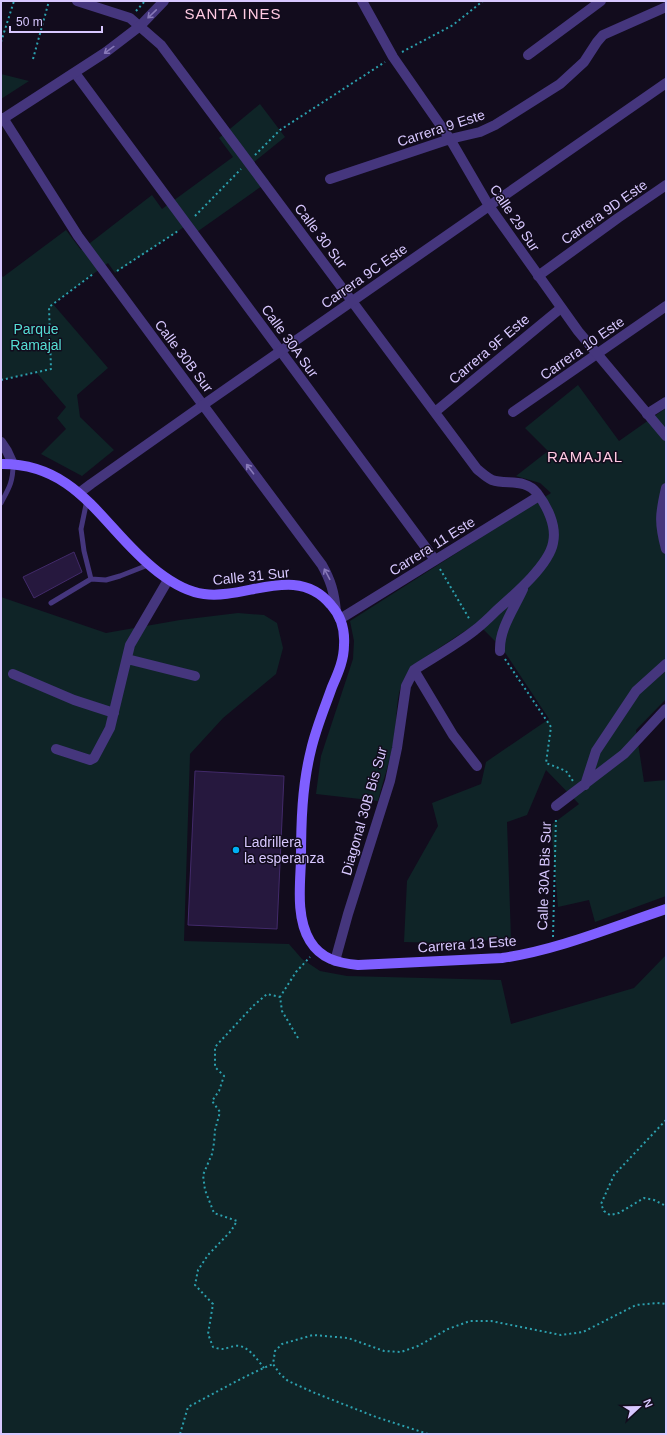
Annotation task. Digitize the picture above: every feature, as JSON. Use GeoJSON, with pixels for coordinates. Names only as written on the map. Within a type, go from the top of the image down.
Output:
{"type":"FeatureCollection","features":[{"type":"Feature","properties":{"kind":"main road","name":"Calle 31 Sur"},"geometry":{"type":"LineString","coordinates":[[1,464],[13,464],[42,470],[64,482],[83,497],[148,565],[168,580],[181,587],[203,594],[226,594],[282,585],[300,586],[317,592],[330,604],[338,615]]}},
{"type":"Feature","properties":{"kind":"main road"},"geometry":{"type":"LineString","coordinates":[[335,961],[325,957],[310,941],[306,932],[301,907],[303,799],[306,774],[315,734],[343,656],[344,637],[338,615]]}},
{"type":"Feature","properties":{"kind":"main road","name":"Carrera 13 Este"},"geometry":{"type":"LineString","coordinates":[[335,961],[358,964],[494,958],[525,954],[552,948],[666,909]]}},
{"type":"Feature","properties":{"kind":"street"},"geometry":{"type":"LineString","coordinates":[[77,1],[124,15],[140,26]]}},
{"type":"Feature","properties":{"kind":"street"},"geometry":{"type":"LineString","coordinates":[[2,119],[106,52],[140,26],[164,1]]}},
{"type":"Feature","properties":{"kind":"street","name":"Calle 29 Sur"},"geometry":{"type":"LineString","coordinates":[[362,1],[393,57],[450,140],[489,206],[561,308],[597,355],[666,436]]}},
{"type":"Feature","properties":{"kind":"street"},"geometry":{"type":"LineString","coordinates":[[528,55],[601,1]]}},
{"type":"Feature","properties":{"kind":"street","name":"Carrera 9 Este"},"geometry":{"type":"LineString","coordinates":[[330,178],[480,132],[502,121],[560,84],[584,62],[603,35],[666,7]]}},
{"type":"Feature","properties":{"kind":"street","name":"Calle 30 Sur"},"geometry":{"type":"LineString","coordinates":[[140,26],[161,45],[483,475],[500,482],[525,484],[532,487],[539,496]]}},
{"type":"Feature","properties":{"kind":"street","name":"Calle 30A Sur"},"geometry":{"type":"LineString","coordinates":[[75,73],[435,560]]}},
{"type":"Feature","properties":{"kind":"street","name":"Carrera 9C Este"},"geometry":{"type":"LineString","coordinates":[[83,497],[91,484],[666,83]]}},
{"type":"Feature","properties":{"kind":"street","name":"Calle 30B Sur"},"geometry":{"type":"LineString","coordinates":[[2,119],[78,236],[322,565],[330,578],[338,615]]}},
{"type":"Feature","properties":{"kind":"street","name":"Carrera 9D Este"},"geometry":{"type":"LineString","coordinates":[[538,276],[618,218],[666,186]]}},
{"type":"Feature","properties":{"kind":"street","name":"Carrera 10 Este"},"geometry":{"type":"LineString","coordinates":[[513,412],[666,306]]}},
{"type":"Feature","properties":{"kind":"street","name":"Carrera 9F Este"},"geometry":{"type":"LineString","coordinates":[[435,412],[561,308]]}},
{"type":"Feature","properties":{"kind":"street"},"geometry":{"type":"LineString","coordinates":[[648,414],[666,402]]}},
{"type":"Feature","properties":{"kind":"street"},"geometry":{"type":"LineString","coordinates":[[1,442],[13,464]]}},
{"type":"Feature","properties":{"kind":"street"},"geometry":{"type":"LineString","coordinates":[[666,488],[661,509],[660,523],[666,549]]}},
{"type":"Feature","properties":{"kind":"street"},"geometry":{"type":"LineString","coordinates":[[476,766],[453,735],[414,670],[475,630],[526,584],[542,565],[553,545],[554,535],[553,524],[539,496]]}},
{"type":"Feature","properties":{"kind":"street","name":"Carrera 11 Este"},"geometry":{"type":"LineString","coordinates":[[338,615],[435,560],[539,496]]}},
{"type":"Feature","properties":{"kind":"street"},"geometry":{"type":"LineString","coordinates":[[56,749],[90,760],[94,758],[110,728],[130,645],[168,580]]}},
{"type":"Feature","properties":{"kind":"street"},"geometry":{"type":"LineString","coordinates":[[500,651],[500,641],[503,630],[526,584]]}},
{"type":"Feature","properties":{"kind":"street"},"geometry":{"type":"LineString","coordinates":[[127,659],[195,676]]}},
{"type":"Feature","properties":{"kind":"street"},"geometry":{"type":"LineString","coordinates":[[582,787],[596,751],[636,691],[666,664]]}},
{"type":"Feature","properties":{"kind":"street","name":"Diagonal 30B Bis Sur"},"geometry":{"type":"LineString","coordinates":[[335,961],[348,914],[390,781],[397,748],[406,686],[414,670]]}},
{"type":"Feature","properties":{"kind":"street"},"geometry":{"type":"LineString","coordinates":[[13,674],[74,700],[114,713]]}},
{"type":"Feature","properties":{"kind":"street"},"geometry":{"type":"LineString","coordinates":[[556,806],[624,754],[666,709]]}},
{"type":"Feature","properties":{"kind":"lane"},"geometry":{"type":"LineString","coordinates":[[1,503],[10,488],[13,478],[13,464]]}},
{"type":"Feature","properties":{"kind":"lane"},"geometry":{"type":"LineString","coordinates":[[83,497],[80,529],[84,551],[92,579]]}},
{"type":"Feature","properties":{"kind":"lane"},"geometry":{"type":"LineString","coordinates":[[51,603],[92,579],[106,580],[148,565]]}},
{"type":"Feature","properties":{"kind":"path"},"geometry":{"type":"LineString","coordinates":[[1,42],[14,1]]}},
{"type":"Feature","properties":{"kind":"path"},"geometry":{"type":"LineString","coordinates":[[33,59],[49,1]]}},
{"type":"Feature","properties":{"kind":"path"},"geometry":{"type":"LineString","coordinates":[[393,57],[453,25],[483,1]]}},
{"type":"Feature","properties":{"kind":"path"},"geometry":{"type":"LineString","coordinates":[[1,380],[51,369],[49,307],[101,268]]}},
{"type":"Feature","properties":{"kind":"path"},"geometry":{"type":"LineString","coordinates":[[435,560],[475,630]]}},
{"type":"Feature","properties":{"kind":"path"},"geometry":{"type":"LineString","coordinates":[[500,651],[551,727],[546,763],[566,771],[582,787]]}},
{"type":"Feature","properties":{"kind":"path","name":"Calle 30A Bis Sur"},"geometry":{"type":"LineString","coordinates":[[552,948],[556,806]]}},
{"type":"Feature","properties":{"kind":"path"},"geometry":{"type":"LineString","coordinates":[[298,1038],[282,1011],[280,997],[296,972],[317,950]]}},
{"type":"Feature","properties":{"kind":"path"},"geometry":{"type":"LineString","coordinates":[[264,1368],[252,1352],[236,1346],[223,1350],[213,1347],[208,1334],[213,1304],[195,1285],[198,1270],[208,1255],[231,1232],[237,1221],[214,1214],[204,1190],[202,1175],[212,1154],[215,1130],[220,1112],[212,1101],[219,1092],[224,1076],[215,1067],[215,1047],[253,1006],[267,994],[280,997]]}},
{"type":"Feature","properties":{"kind":"path"},"geometry":{"type":"LineString","coordinates":[[666,1120],[614,1175],[601,1204],[604,1211],[610,1214],[619,1213],[644,1198],[654,1200],[666,1206]]}},
{"type":"Feature","properties":{"kind":"path"},"geometry":{"type":"LineString","coordinates":[[428,1434],[376,1417],[315,1394],[288,1381],[280,1374],[273,1364],[275,1351],[282,1344],[313,1335],[348,1338],[384,1351],[401,1352],[418,1346],[448,1329],[470,1321],[491,1321],[561,1334],[583,1332],[636,1305],[657,1303],[666,1304]]}},
{"type":"Feature","properties":{"kind":"path"},"geometry":{"type":"LineString","coordinates":[[180,1434],[188,1406],[232,1384],[250,1373],[273,1364]]}},
{"type":"Feature","properties":{"kind":"green space"},"geometry":{"type":"Polygon","coordinates":[[[1,74],[29,81],[1,99],[1,74]]]}},
{"type":"Feature","properties":{"kind":"green space","name":"Parque Ramajal"},"geometry":{"type":"Polygon","coordinates":[[[260,104],[285,137],[254,162],[269,181],[194,234],[187,225],[115,273],[108,263],[53,304],[108,368],[77,395],[80,417],[114,450],[82,476],[41,454],[66,429],[57,418],[66,407],[36,372],[1,380],[1,275],[3,277],[66,230],[81,250],[152,195],[162,209],[233,157],[219,138],[260,104]]]}},
{"type":"Feature","properties":{"kind":"green space"},"geometry":{"type":"Polygon","coordinates":[[[578,385],[619,441],[666,408],[666,699],[636,730],[644,782],[666,780],[666,896],[595,922],[589,900],[558,907],[551,825],[579,804],[546,770],[527,815],[507,822],[511,939],[439,943],[404,942],[407,881],[438,826],[432,803],[481,784],[486,762],[549,719],[502,648],[477,623],[415,664],[408,672],[400,690],[393,746],[378,801],[316,794],[321,756],[353,659],[354,641],[350,621],[551,493],[540,483],[516,476],[548,451],[525,428],[578,385]]]}},
{"type":"Feature","properties":{"kind":"green space"},"geometry":{"type":"Polygon","coordinates":[[[1,597],[106,633],[180,620],[238,613],[264,615],[277,623],[283,648],[276,674],[223,718],[190,754],[184,941],[289,944],[302,959],[320,971],[347,976],[501,980],[511,1024],[634,988],[666,955],[666,1434],[1,1434],[1,597]]]}},
{"type":"Feature","properties":{"kind":"building"},"geometry":{"type":"Polygon","coordinates":[[[74,552],[82,572],[34,598],[23,577],[74,552]]]}},
{"type":"Feature","properties":{"kind":"building","name":"Ladrillera la esperanza"},"geometry":{"type":"Polygon","coordinates":[[[195,771],[284,776],[277,929],[188,925],[195,771]]]}},
{"type":"Feature","properties":{"kind":"place","name":"Ladrillera la esperanza"},"geometry":{"type":"Point","coordinates":[236,850]}},
{"type":"Feature","properties":{"kind":"district","name":"SANTA INES"},"geometry":{"type":"Point","coordinates":[233,14]}},
{"type":"Feature","properties":{"kind":"district","name":"RAMAJAL"},"geometry":{"type":"Point","coordinates":[585,457]}}]}
